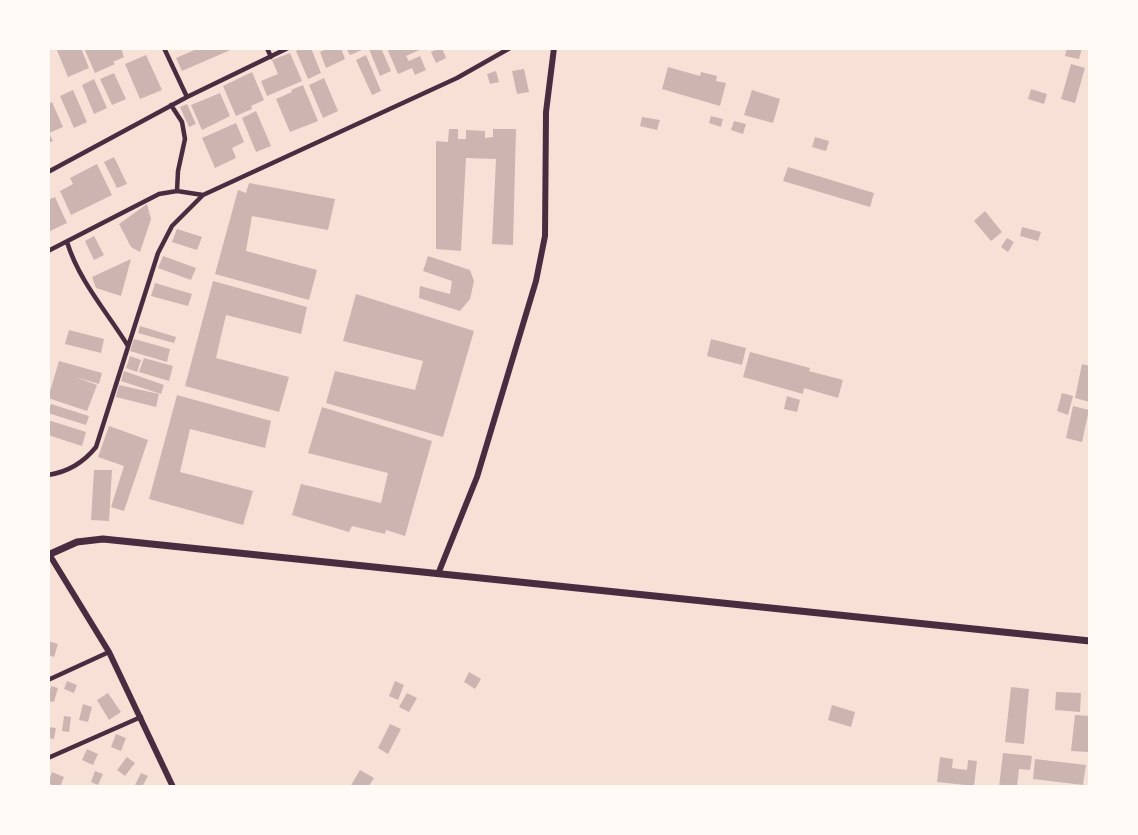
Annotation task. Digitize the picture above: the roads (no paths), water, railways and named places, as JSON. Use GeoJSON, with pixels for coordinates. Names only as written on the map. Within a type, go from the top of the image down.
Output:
{"type":"FeatureCollection","features":[{"type":"Feature","properties":{"kind":"main road"},"geometry":{"type":"LineString","coordinates":[[49,555],[77,542],[103,538],[1090,641]]}},
{"type":"Feature","properties":{"kind":"street"},"geometry":{"type":"LineString","coordinates":[[164,48],[187,97]]}},
{"type":"Feature","properties":{"kind":"street"},"geometry":{"type":"LineString","coordinates":[[267,48],[271,57]]}},
{"type":"Feature","properties":{"kind":"street"},"geometry":{"type":"LineString","coordinates":[[49,170],[171,105],[288,48]]}},
{"type":"Feature","properties":{"kind":"street"},"geometry":{"type":"LineString","coordinates":[[48,475],[67,470],[86,459],[96,447],[158,253],[172,226],[203,195],[457,78],[510,48]]}},
{"type":"Feature","properties":{"kind":"street"},"geometry":{"type":"LineString","coordinates":[[438,574],[477,477],[536,281],[545,236],[546,112],[554,48]]}},
{"type":"Feature","properties":{"kind":"street"},"geometry":{"type":"LineString","coordinates":[[171,105],[182,122],[185,139],[177,171],[177,190]]}},
{"type":"Feature","properties":{"kind":"street"},"geometry":{"type":"LineString","coordinates":[[48,251],[150,197],[177,190],[203,195]]}},
{"type":"Feature","properties":{"kind":"street"},"geometry":{"type":"LineString","coordinates":[[67,242],[71,256],[83,279],[128,346]]}},
{"type":"Feature","properties":{"kind":"street"},"geometry":{"type":"LineString","coordinates":[[49,555],[109,652],[173,787]]}},
{"type":"Feature","properties":{"kind":"street"},"geometry":{"type":"LineString","coordinates":[[48,680],[109,652]]}},
{"type":"Feature","properties":{"kind":"street"},"geometry":{"type":"LineString","coordinates":[[48,758],[141,717]]}}]}
